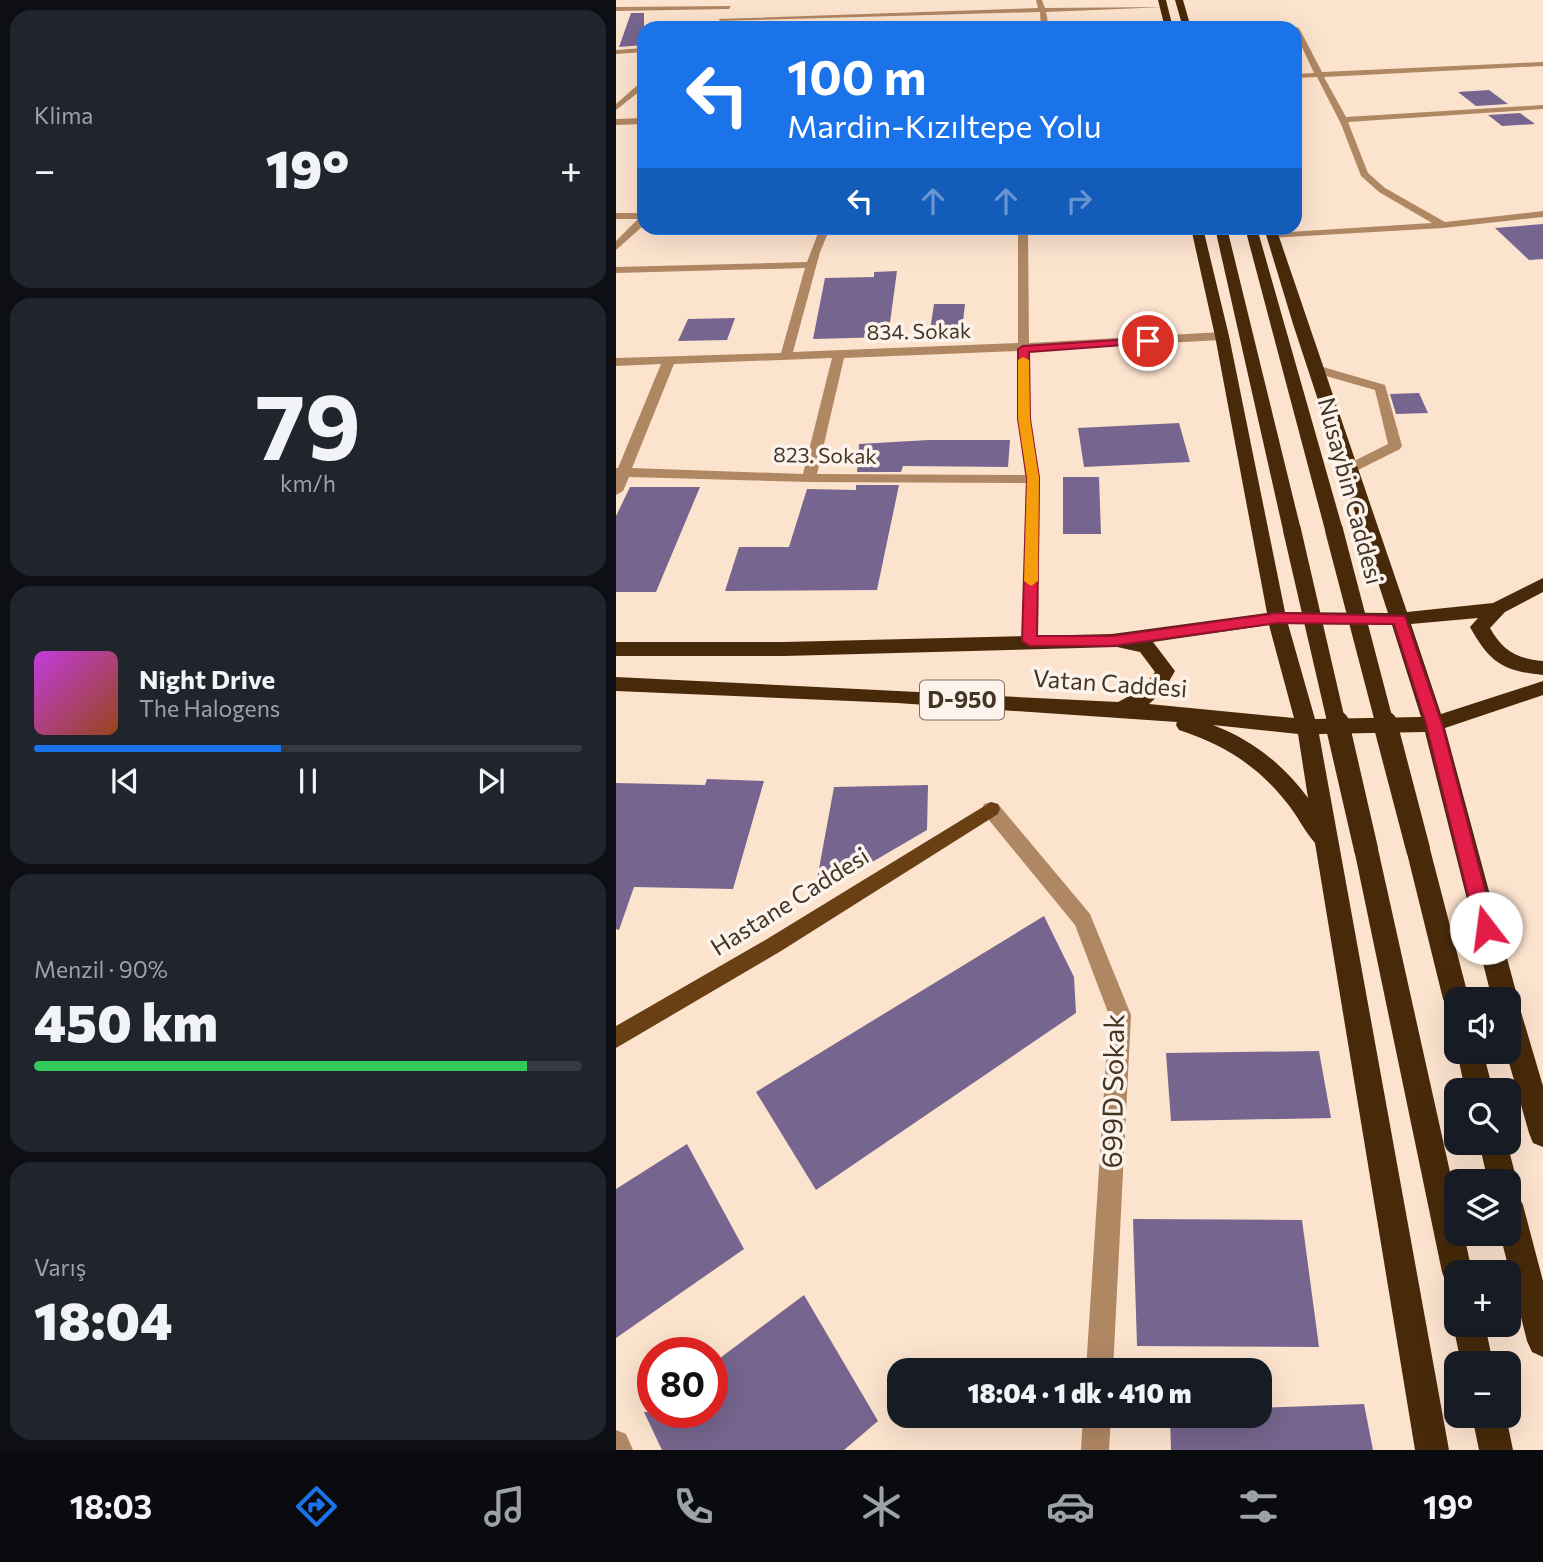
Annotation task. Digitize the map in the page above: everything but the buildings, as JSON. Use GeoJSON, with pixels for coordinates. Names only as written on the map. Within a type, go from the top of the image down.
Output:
{"type":"FeatureCollection","features":[{"type":"Feature","properties":{"kind":"highway"},"geometry":{"type":"LineString","coordinates":[[1179,0],[1185,21]]}},
{"type":"Feature","properties":{"kind":"highway"},"geometry":{"type":"LineString","coordinates":[[1163,3],[1167,21]]}},
{"type":"Feature","properties":{"kind":"highway"},"geometry":{"type":"LineString","coordinates":[[1199,235],[1222,336],[1277,618],[1307,727],[1432,1450]]}},
{"type":"Feature","properties":{"kind":"highway"},"geometry":{"type":"LineString","coordinates":[[1224,235],[1366,849],[1454,1260]]}},
{"type":"Feature","properties":{"kind":"highway","name":"Nusaybin Caddesi"},"geometry":{"type":"LineString","coordinates":[[1253,235],[1334,530],[1453,987]]}},
{"type":"Feature","properties":{"kind":"highway"},"geometry":{"type":"LineString","coordinates":[[1273,235],[1300,324],[1351,468],[1434,724],[1502,987]]}},
{"type":"Feature","properties":{"kind":"highway","name":"D-950"},"geometry":{"type":"LineString","coordinates":[[1277,618],[1399,619],[1464,614],[1499,608],[1543,584]]}},
{"type":"Feature","properties":{"kind":"highway"},"geometry":{"type":"LineString","coordinates":[[1499,608],[1480,627],[1493,652],[1514,666],[1543,668]]}},
{"type":"Feature","properties":{"kind":"highway","name":"Vatan Caddesi"},"geometry":{"type":"LineString","coordinates":[[616,649],[784,649],[1112,641],[1277,618]]}},
{"type":"Feature","properties":{"kind":"highway"},"geometry":{"type":"LineString","coordinates":[[1112,641],[1146,646],[1165,671],[1157,689],[1144,700],[1120,709]]}},
{"type":"Feature","properties":{"kind":"highway","name":"Vatan Caddesi"},"geometry":{"type":"LineString","coordinates":[[616,684],[1120,709],[1307,727]]}},
{"type":"Feature","properties":{"kind":"highway","name":"D-950"},"geometry":{"type":"LineString","coordinates":[[1307,727],[1434,724],[1543,688]]}},
{"type":"Feature","properties":{"kind":"highway"},"geometry":{"type":"LineString","coordinates":[[1120,709],[1207,730],[1270,767],[1300,800],[1329,848]]}},
{"type":"Feature","properties":{"kind":"highway"},"geometry":{"type":"LineString","coordinates":[[1521,1057],[1543,1133]]}},
{"type":"Feature","properties":{"kind":"highway"},"geometry":{"type":"LineString","coordinates":[[1519,1246],[1543,1341]]}},
{"type":"Feature","properties":{"kind":"highway"},"geometry":{"type":"LineString","coordinates":[[1491,1428],[1496,1450]]}},
{"type":"Feature","properties":{"kind":"main road","name":"Hastane Caddesi"},"geometry":{"type":"LineString","coordinates":[[616,1038],[774,945],[990,809]]}},
{"type":"Feature","properties":{"kind":"street"},"geometry":{"type":"LineString","coordinates":[[933,12],[935,0]]}},
{"type":"Feature","properties":{"kind":"street"},"geometry":{"type":"LineString","coordinates":[[1039,0],[1044,21]]}},
{"type":"Feature","properties":{"kind":"street"},"geometry":{"type":"LineString","coordinates":[[616,9],[731,3]]}},
{"type":"Feature","properties":{"kind":"street"},"geometry":{"type":"LineString","coordinates":[[721,19],[731,3]]}},
{"type":"Feature","properties":{"kind":"street"},"geometry":{"type":"LineString","coordinates":[[721,19],[1163,3]]}},
{"type":"Feature","properties":{"kind":"street"},"geometry":{"type":"LineString","coordinates":[[816,21],[821,9]]}},
{"type":"Feature","properties":{"kind":"street"},"geometry":{"type":"LineString","coordinates":[[1289,17],[1291,21]]}},
{"type":"Feature","properties":{"kind":"street"},"geometry":{"type":"LineString","coordinates":[[1302,41],[1343,120],[1364,174],[1382,190],[1443,225]]}},
{"type":"Feature","properties":{"kind":"street"},"geometry":{"type":"LineString","coordinates":[[616,52],[637,50]]}},
{"type":"Feature","properties":{"kind":"street"},"geometry":{"type":"LineString","coordinates":[[1302,76],[1543,64]]}},
{"type":"Feature","properties":{"kind":"street"},"geometry":{"type":"LineString","coordinates":[[616,108],[637,90]]}},
{"type":"Feature","properties":{"kind":"street"},"geometry":{"type":"LineString","coordinates":[[616,93],[637,98]]}},
{"type":"Feature","properties":{"kind":"street"},"geometry":{"type":"LineString","coordinates":[[1343,120],[1543,107]]}},
{"type":"Feature","properties":{"kind":"street"},"geometry":{"type":"LineString","coordinates":[[616,122],[637,121]]}},
{"type":"Feature","properties":{"kind":"street"},"geometry":{"type":"LineString","coordinates":[[1302,231],[1443,225],[1543,214]]}},
{"type":"Feature","properties":{"kind":"street"},"geometry":{"type":"LineString","coordinates":[[616,216],[637,218]]}},
{"type":"Feature","properties":{"kind":"street"},"geometry":{"type":"LineString","coordinates":[[616,247],[637,225]]}},
{"type":"Feature","properties":{"kind":"street"},"geometry":{"type":"LineString","coordinates":[[787,354],[811,265],[822,235]]}},
{"type":"Feature","properties":{"kind":"street"},"geometry":{"type":"LineString","coordinates":[[1023,235],[1024,419],[1033,478],[1030,641]]}},
{"type":"Feature","properties":{"kind":"street"},"geometry":{"type":"LineString","coordinates":[[616,270],[811,265]]}},
{"type":"Feature","properties":{"kind":"street","name":"834. Sokak"},"geometry":{"type":"LineString","coordinates":[[616,362],[787,354],[1023,349],[1222,336]]}},
{"type":"Feature","properties":{"kind":"street"},"geometry":{"type":"LineString","coordinates":[[810,478],[839,353]]}},
{"type":"Feature","properties":{"kind":"street"},"geometry":{"type":"LineString","coordinates":[[616,491],[620,472],[669,360]]}},
{"type":"Feature","properties":{"kind":"street"},"geometry":{"type":"LineString","coordinates":[[1317,369],[1381,388],[1395,446],[1351,468]]}},
{"type":"Feature","properties":{"kind":"street","name":"823. Sokak"},"geometry":{"type":"LineString","coordinates":[[620,472],[810,478],[1033,478]]}},
{"type":"Feature","properties":{"kind":"street","name":"699D Sokak"},"geometry":{"type":"LineString","coordinates":[[990,809],[1083,920],[1120,1015],[1101,1358]]}},
{"type":"Feature","properties":{"kind":"street"},"geometry":{"type":"LineString","coordinates":[[1095,1450],[1096,1428]]}},
{"type":"Feature","properties":{"kind":"street"},"geometry":{"type":"LineString","coordinates":[[616,1444],[619,1450]]}},
{"type":"Feature","properties":{"kind":"slow traffic"},"geometry":{"type":"LineString","coordinates":[[1023,360],[1024,419],[1033,478],[1031,581]]}},
{"type":"Feature","properties":{"kind":"route"},"geometry":{"type":"LineString","coordinates":[[1148,341],[1023,349],[1024,419],[1033,478],[1030,641],[1112,641],[1277,618],[1399,619],[1434,724],[1486,928]]}}]}
